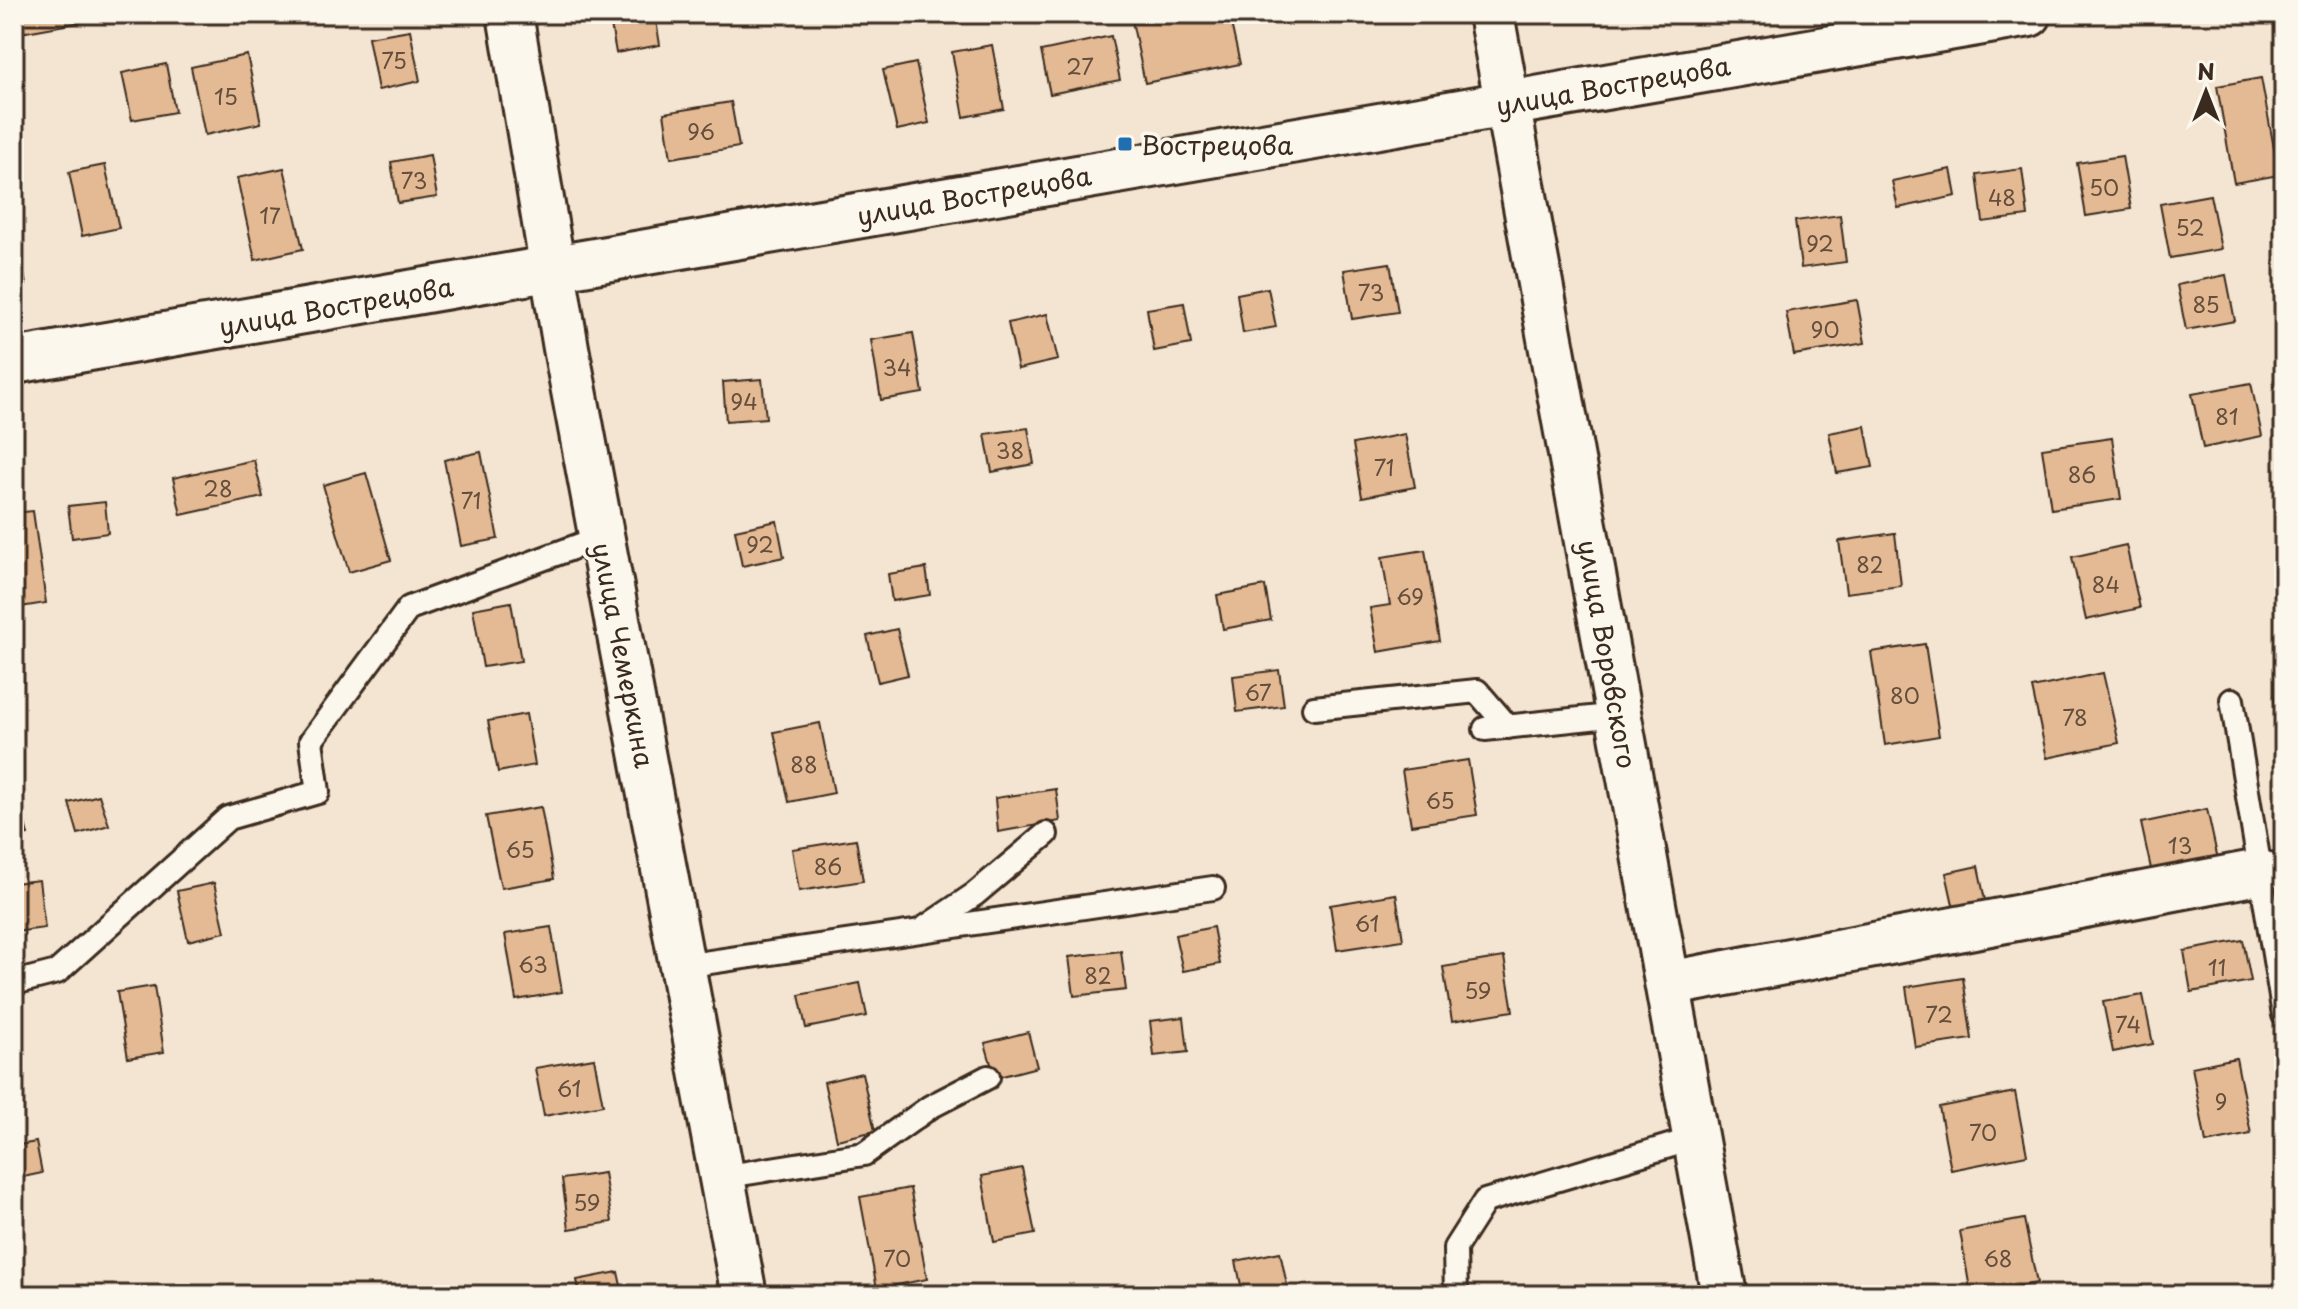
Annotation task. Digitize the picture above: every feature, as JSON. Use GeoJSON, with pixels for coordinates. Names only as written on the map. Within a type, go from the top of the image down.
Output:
{"type":"FeatureCollection","features":[{"type":"Feature","properties":{"kind":"street","name":"улица Чемеркина"},"geometry":{"type":"LineString","coordinates":[[510,14],[552,268],[744,1295]]}},
{"type":"Feature","properties":{"kind":"street","name":"улица Воровского"},"geometry":{"type":"LineString","coordinates":[[1491,14],[1724,1295]]}},
{"type":"Feature","properties":{"kind":"street","name":"улица Вострецова"},"geometry":{"type":"LineString","coordinates":[[14,361],[2029,14]]}},
{"type":"Feature","properties":{"kind":"street"},"geometry":{"type":"LineString","coordinates":[[1668,984],[2259,872]]}},
{"type":"Feature","properties":{"kind":"lane"},"geometry":{"type":"LineString","coordinates":[[14,983],[57,972],[228,818],[318,792],[311,741],[409,608],[602,537]]}},
{"type":"Feature","properties":{"kind":"lane"},"geometry":{"type":"LineString","coordinates":[[1314,708],[1477,691],[1508,727]]}},
{"type":"Feature","properties":{"kind":"lane"},"geometry":{"type":"LineString","coordinates":[[2232,700],[2284,1015]]}},
{"type":"Feature","properties":{"kind":"lane"},"geometry":{"type":"LineString","coordinates":[[1485,729],[1619,715]]}},
{"type":"Feature","properties":{"kind":"lane"},"geometry":{"type":"LineString","coordinates":[[919,932],[975,894],[1046,834]]}},
{"type":"Feature","properties":{"kind":"lane"},"geometry":{"type":"LineString","coordinates":[[683,966],[1213,888]]}},
{"type":"Feature","properties":{"kind":"lane"},"geometry":{"type":"LineString","coordinates":[[722,1177],[864,1154],[930,1107],[988,1077]]}},
{"type":"Feature","properties":{"kind":"lane"},"geometry":{"type":"LineString","coordinates":[[1456,1295],[1455,1248],[1485,1201],[1696,1138]]}},
{"type":"Feature","properties":{"kind":"building"},"geometry":{"type":"Polygon","coordinates":[[[17,14],[80,14],[82,22],[20,33],[17,14]]]}},
{"type":"Feature","properties":{"kind":"building"},"geometry":{"type":"Polygon","coordinates":[[[609,14],[655,14],[660,45],[616,53],[609,14]]]}},
{"type":"Feature","properties":{"kind":"building"},"geometry":{"type":"Polygon","coordinates":[[[1010,14],[1053,14],[1012,23],[1010,14]]]}},
{"type":"Feature","properties":{"kind":"building"},"geometry":{"type":"Polygon","coordinates":[[[1165,14],[1229,14],[1240,64],[1145,83],[1132,21],[1165,14]]]}},
{"type":"Feature","properties":{"kind":"building"},"geometry":{"type":"Polygon","coordinates":[[[410,30],[420,81],[378,90],[368,37],[410,30]]]}},
{"type":"Feature","properties":{"kind":"building"},"geometry":{"type":"Polygon","coordinates":[[[1111,36],[1120,80],[1050,94],[1041,51],[1111,36]]]}},
{"type":"Feature","properties":{"kind":"building"},"geometry":{"type":"Polygon","coordinates":[[[992,45],[1004,109],[964,117],[952,52],[992,45]]]}},
{"type":"Feature","properties":{"kind":"building"},"geometry":{"type":"Polygon","coordinates":[[[247,55],[261,123],[205,135],[191,67],[247,55]]]}},
{"type":"Feature","properties":{"kind":"building"},"geometry":{"type":"Polygon","coordinates":[[[916,63],[929,123],[897,130],[883,70],[916,63]]]}},
{"type":"Feature","properties":{"kind":"building"},"geometry":{"type":"Polygon","coordinates":[[[166,64],[175,112],[132,120],[122,73],[166,64]]]}},
{"type":"Feature","properties":{"kind":"building"},"geometry":{"type":"Polygon","coordinates":[[[2261,78],[2279,175],[2234,183],[2217,86],[2261,78]]]}},
{"type":"Feature","properties":{"kind":"building"},"geometry":{"type":"Polygon","coordinates":[[[731,102],[739,147],[671,158],[664,113],[731,102]]]}},
{"type":"Feature","properties":{"kind":"building"},"geometry":{"type":"Polygon","coordinates":[[[430,155],[437,197],[398,203],[391,162],[430,155]]]}},
{"type":"Feature","properties":{"kind":"building"},"geometry":{"type":"Polygon","coordinates":[[[2122,156],[2131,209],[2086,216],[2077,163],[2122,156]]]}},
{"type":"Feature","properties":{"kind":"building"},"geometry":{"type":"Polygon","coordinates":[[[105,165],[119,228],[82,236],[69,172],[105,165]]]}},
{"type":"Feature","properties":{"kind":"building"},"geometry":{"type":"Polygon","coordinates":[[[284,168],[303,249],[255,260],[237,178],[284,168]]]}},
{"type":"Feature","properties":{"kind":"building"},"geometry":{"type":"Polygon","coordinates":[[[1951,169],[1956,196],[1898,208],[1892,181],[1951,169]]]}},
{"type":"Feature","properties":{"kind":"building"},"geometry":{"type":"Polygon","coordinates":[[[2022,169],[2028,216],[1983,222],[1977,175],[2022,169]]]}},
{"type":"Feature","properties":{"kind":"building"},"geometry":{"type":"Polygon","coordinates":[[[2210,195],[2221,249],[2170,258],[2160,204],[2210,195]]]}},
{"type":"Feature","properties":{"kind":"building"},"geometry":{"type":"Polygon","coordinates":[[[1840,215],[1846,262],[1801,268],[1795,221],[1840,215]]]}},
{"type":"Feature","properties":{"kind":"building"},"geometry":{"type":"Polygon","coordinates":[[[20,252],[26,285],[14,286],[14,253],[20,252]]]}},
{"type":"Feature","properties":{"kind":"building"},"geometry":{"type":"Polygon","coordinates":[[[1390,263],[1398,312],[1352,319],[1344,270],[1390,263]]]}},
{"type":"Feature","properties":{"kind":"building"},"geometry":{"type":"Polygon","coordinates":[[[2226,275],[2235,321],[2186,330],[2177,285],[2226,275]]]}},
{"type":"Feature","properties":{"kind":"building"},"geometry":{"type":"Polygon","coordinates":[[[1268,288],[1276,327],[1243,333],[1237,294],[1268,288]]]}},
{"type":"Feature","properties":{"kind":"building"},"geometry":{"type":"Polygon","coordinates":[[[1857,300],[1865,343],[1794,355],[1786,312],[1857,300]]]}},
{"type":"Feature","properties":{"kind":"building"},"geometry":{"type":"Polygon","coordinates":[[[1184,303],[1191,344],[1154,351],[1147,309],[1184,303]]]}},
{"type":"Feature","properties":{"kind":"building"},"geometry":{"type":"Polygon","coordinates":[[[1047,314],[1058,360],[1018,369],[1008,323],[1047,314]]]}},
{"type":"Feature","properties":{"kind":"building"},"geometry":{"type":"Polygon","coordinates":[[[913,333],[923,393],[881,400],[871,340],[913,333]]]}},
{"type":"Feature","properties":{"kind":"building"},"geometry":{"type":"Polygon","coordinates":[[[762,379],[766,418],[726,421],[723,382],[762,379]]]}},
{"type":"Feature","properties":{"kind":"building"},"geometry":{"type":"Polygon","coordinates":[[[2251,383],[2262,436],[2203,448],[2192,394],[2251,383]]]}},
{"type":"Feature","properties":{"kind":"building"},"geometry":{"type":"Polygon","coordinates":[[[1865,426],[1873,467],[1837,473],[1829,433],[1865,426]]]}},
{"type":"Feature","properties":{"kind":"building"},"geometry":{"type":"Polygon","coordinates":[[[1028,428],[1034,464],[992,472],[985,434],[1028,428]]]}},
{"type":"Feature","properties":{"kind":"building"},"geometry":{"type":"Polygon","coordinates":[[[1405,434],[1415,487],[1362,497],[1353,444],[1405,434]]]}},
{"type":"Feature","properties":{"kind":"building"},"geometry":{"type":"Polygon","coordinates":[[[2112,438],[2121,499],[2051,509],[2042,448],[2112,438]]]}},
{"type":"Feature","properties":{"kind":"building"},"geometry":{"type":"Polygon","coordinates":[[[481,452],[498,539],[461,546],[444,460],[481,452]]]}},
{"type":"Feature","properties":{"kind":"building"},"geometry":{"type":"Polygon","coordinates":[[[254,460],[263,497],[181,515],[173,478],[254,460]]]}},
{"type":"Feature","properties":{"kind":"building"},"geometry":{"type":"Polygon","coordinates":[[[366,473],[391,560],[349,572],[323,485],[366,473]]]}},
{"type":"Feature","properties":{"kind":"building"},"geometry":{"type":"Polygon","coordinates":[[[105,502],[108,533],[72,538],[68,506],[105,502]]]}},
{"type":"Feature","properties":{"kind":"building"},"geometry":{"type":"Polygon","coordinates":[[[33,511],[46,603],[14,608],[14,513],[33,511]]]}},
{"type":"Feature","properties":{"kind":"building"},"geometry":{"type":"Polygon","coordinates":[[[777,521],[784,557],[742,566],[735,530],[777,521]]]}},
{"type":"Feature","properties":{"kind":"building"},"geometry":{"type":"Polygon","coordinates":[[[1895,533],[1901,586],[1846,593],[1839,541],[1895,533]]]}},
{"type":"Feature","properties":{"kind":"building"},"geometry":{"type":"Polygon","coordinates":[[[2126,545],[2140,608],[2086,620],[2072,557],[2126,545]]]}},
{"type":"Feature","properties":{"kind":"building"},"geometry":{"type":"Polygon","coordinates":[[[1425,550],[1440,641],[1378,652],[1370,608],[1390,605],[1382,557],[1425,550]]]}},
{"type":"Feature","properties":{"kind":"building"},"geometry":{"type":"Polygon","coordinates":[[[926,568],[930,595],[892,601],[888,574],[926,568]]]}},
{"type":"Feature","properties":{"kind":"building"},"geometry":{"type":"Polygon","coordinates":[[[1265,586],[1271,620],[1223,629],[1217,595],[1265,586]]]}},
{"type":"Feature","properties":{"kind":"building"},"geometry":{"type":"Polygon","coordinates":[[[511,602],[521,661],[483,667],[473,609],[511,602]]]}},
{"type":"Feature","properties":{"kind":"building"},"geometry":{"type":"Polygon","coordinates":[[[897,629],[908,675],[878,682],[867,636],[897,629]]]}},
{"type":"Feature","properties":{"kind":"building"},"geometry":{"type":"Polygon","coordinates":[[[1925,644],[1939,736],[1885,745],[1871,652],[1925,644]]]}},
{"type":"Feature","properties":{"kind":"building"},"geometry":{"type":"Polygon","coordinates":[[[1279,670],[1284,706],[1237,712],[1233,676],[1279,670]]]}},
{"type":"Feature","properties":{"kind":"building"},"geometry":{"type":"Polygon","coordinates":[[[2103,673],[2119,743],[2047,758],[2032,688],[2103,673]]]}},
{"type":"Feature","properties":{"kind":"building"},"geometry":{"type":"Polygon","coordinates":[[[2284,696],[2284,761],[2274,697],[2284,696]]]}},
{"type":"Feature","properties":{"kind":"building"},"geometry":{"type":"Polygon","coordinates":[[[526,714],[535,765],[498,772],[488,721],[526,714]]]}},
{"type":"Feature","properties":{"kind":"building"},"geometry":{"type":"Polygon","coordinates":[[[820,723],[834,793],[789,802],[774,732],[820,723]]]}},
{"type":"Feature","properties":{"kind":"building"},"geometry":{"type":"Polygon","coordinates":[[[1468,760],[1477,815],[1411,825],[1402,770],[1468,760]]]}},
{"type":"Feature","properties":{"kind":"building"},"geometry":{"type":"Polygon","coordinates":[[[14,779],[28,835],[14,839],[14,779]]]}},
{"type":"Feature","properties":{"kind":"building"},"geometry":{"type":"Polygon","coordinates":[[[1056,789],[1060,821],[998,832],[995,798],[1056,789]]]}},
{"type":"Feature","properties":{"kind":"building"},"geometry":{"type":"Polygon","coordinates":[[[99,795],[109,825],[78,834],[69,803],[99,795]]]}},
{"type":"Feature","properties":{"kind":"building"},"geometry":{"type":"Polygon","coordinates":[[[541,807],[554,879],[501,888],[486,816],[541,807]]]}},
{"type":"Feature","properties":{"kind":"building"},"geometry":{"type":"Polygon","coordinates":[[[2207,809],[2219,864],[2153,878],[2141,823],[2207,809]]]}},
{"type":"Feature","properties":{"kind":"building"},"geometry":{"type":"Polygon","coordinates":[[[856,839],[863,881],[799,891],[792,849],[856,839]]]}},
{"type":"Feature","properties":{"kind":"building"},"geometry":{"type":"Polygon","coordinates":[[[1978,866],[1989,920],[1958,927],[1946,873],[1978,866]]]}},
{"type":"Feature","properties":{"kind":"building"},"geometry":{"type":"Polygon","coordinates":[[[39,880],[45,928],[14,932],[14,883],[39,880]]]}},
{"type":"Feature","properties":{"kind":"building"},"geometry":{"type":"Polygon","coordinates":[[[214,883],[225,932],[188,941],[177,891],[214,883]]]}},
{"type":"Feature","properties":{"kind":"building"},"geometry":{"type":"Polygon","coordinates":[[[1396,894],[1403,940],[1337,950],[1330,905],[1396,894]]]}},
{"type":"Feature","properties":{"kind":"building"},"geometry":{"type":"Polygon","coordinates":[[[551,927],[562,992],[516,1000],[505,934],[551,927]]]}},
{"type":"Feature","properties":{"kind":"building"},"geometry":{"type":"Polygon","coordinates":[[[1213,927],[1220,964],[1183,971],[1175,935],[1213,927]]]}},
{"type":"Feature","properties":{"kind":"building"},"geometry":{"type":"Polygon","coordinates":[[[2243,940],[2251,981],[2191,992],[2184,951],[2243,940]]]}},
{"type":"Feature","properties":{"kind":"building"},"geometry":{"type":"Polygon","coordinates":[[[1121,951],[1126,990],[1074,996],[1069,957],[1121,951]]]}},
{"type":"Feature","properties":{"kind":"building"},"geometry":{"type":"Polygon","coordinates":[[[1504,957],[1513,1011],[1452,1021],[1443,967],[1504,957]]]}},
{"type":"Feature","properties":{"kind":"building"},"geometry":{"type":"Polygon","coordinates":[[[1963,978],[1972,1039],[1915,1047],[1906,987],[1963,978]]]}},
{"type":"Feature","properties":{"kind":"building"},"geometry":{"type":"Polygon","coordinates":[[[860,983],[867,1016],[806,1028],[799,995],[860,983]]]}},
{"type":"Feature","properties":{"kind":"building"},"geometry":{"type":"Polygon","coordinates":[[[154,986],[164,1052],[128,1058],[117,992],[154,986]]]}},
{"type":"Feature","properties":{"kind":"building"},"geometry":{"type":"Polygon","coordinates":[[[2143,995],[2153,1044],[2113,1052],[2103,1002],[2143,995]]]}},
{"type":"Feature","properties":{"kind":"building"},"geometry":{"type":"Polygon","coordinates":[[[1184,1017],[1188,1052],[1154,1056],[1150,1021],[1184,1017]]]}},
{"type":"Feature","properties":{"kind":"building"},"geometry":{"type":"Polygon","coordinates":[[[1028,1032],[1037,1067],[995,1078],[985,1043],[1028,1032]]]}},
{"type":"Feature","properties":{"kind":"building"},"geometry":{"type":"Polygon","coordinates":[[[594,1058],[603,1105],[544,1116],[535,1068],[594,1058]]]}},
{"type":"Feature","properties":{"kind":"building"},"geometry":{"type":"Polygon","coordinates":[[[2236,1058],[2251,1134],[2206,1143],[2192,1067],[2236,1058]]]}},
{"type":"Feature","properties":{"kind":"building"},"geometry":{"type":"Polygon","coordinates":[[[862,1073],[875,1131],[837,1140],[824,1082],[862,1073]]]}},
{"type":"Feature","properties":{"kind":"building"},"geometry":{"type":"Polygon","coordinates":[[[2015,1092],[2027,1155],[1951,1170],[1939,1107],[2015,1092]]]}},
{"type":"Feature","properties":{"kind":"building"},"geometry":{"type":"Polygon","coordinates":[[[36,1142],[42,1173],[14,1179],[14,1146],[36,1142]]]}},
{"type":"Feature","properties":{"kind":"building"},"geometry":{"type":"Polygon","coordinates":[[[1022,1168],[1035,1234],[994,1242],[982,1176],[1022,1168]]]}},
{"type":"Feature","properties":{"kind":"building"},"geometry":{"type":"Polygon","coordinates":[[[604,1173],[612,1222],[569,1229],[562,1179],[604,1173]]]}},
{"type":"Feature","properties":{"kind":"building"},"geometry":{"type":"Polygon","coordinates":[[[910,1188],[927,1279],[877,1289],[860,1197],[910,1188]]]}},
{"type":"Feature","properties":{"kind":"building"},"geometry":{"type":"Polygon","coordinates":[[[2024,1219],[2037,1283],[1971,1295],[1960,1231],[2024,1219]]]}},
{"type":"Feature","properties":{"kind":"building"},"geometry":{"type":"Polygon","coordinates":[[[1280,1252],[1289,1295],[1243,1295],[1236,1261],[1280,1252]]]}},
{"type":"Feature","properties":{"kind":"building"},"geometry":{"type":"Polygon","coordinates":[[[618,1272],[623,1295],[580,1295],[577,1280],[618,1272]]]}},
{"type":"Feature","properties":{"kind":"place","name":"Вострецова"},"geometry":{"type":"Point","coordinates":[1125,144]}}]}
